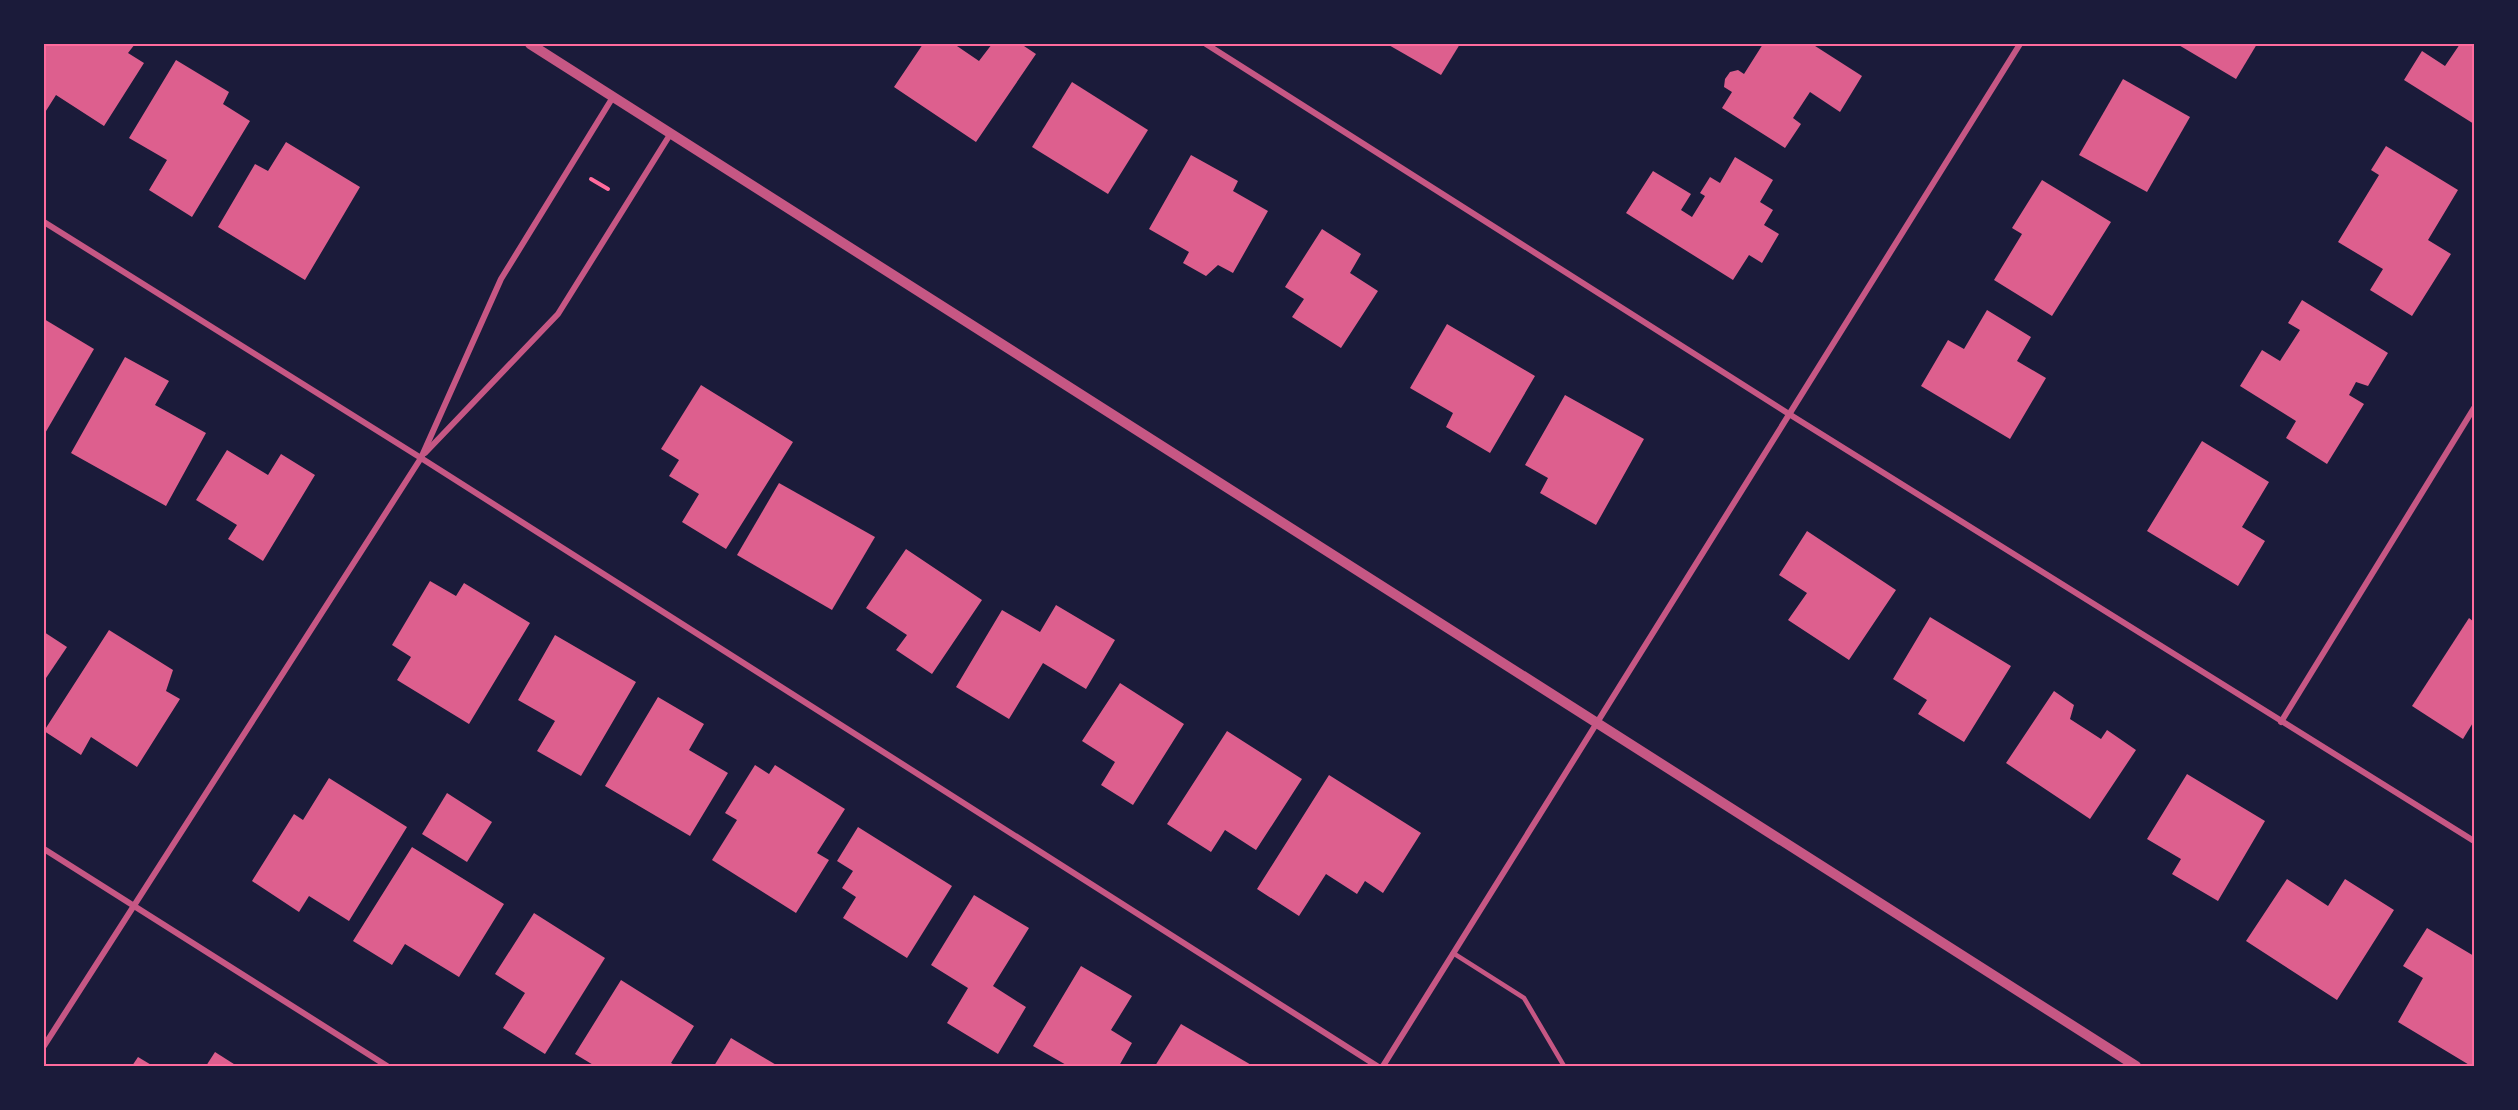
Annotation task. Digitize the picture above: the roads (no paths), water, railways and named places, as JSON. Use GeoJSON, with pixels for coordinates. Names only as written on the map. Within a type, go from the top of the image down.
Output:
{"type":"FeatureCollection","features":[{"type":"Feature","properties":{"kind":"street"},"geometry":{"type":"LineString","coordinates":[[530,44],[2136,1066]]}},
{"type":"Feature","properties":{"kind":"street"},"geometry":{"type":"LineString","coordinates":[[1206,44],[1218,47],[1789,414],[2475,841]]}},
{"type":"Feature","properties":{"kind":"street"},"geometry":{"type":"LineString","coordinates":[[1383,1066],[2020,44]]}},
{"type":"Feature","properties":{"kind":"street"},"geometry":{"type":"LineString","coordinates":[[44,1046],[132,904],[421,458],[501,279],[614,97]]}},
{"type":"Feature","properties":{"kind":"street"},"geometry":{"type":"LineString","coordinates":[[421,458],[558,314],[671,133]]}},
{"type":"Feature","properties":{"kind":"street"},"geometry":{"type":"LineString","coordinates":[[44,222],[421,458],[1377,1066]]}},
{"type":"Feature","properties":{"kind":"street"},"geometry":{"type":"LineString","coordinates":[[2281,722],[2475,408]]}},
{"type":"Feature","properties":{"kind":"street"},"geometry":{"type":"LineString","coordinates":[[44,849],[387,1066]]}},
{"type":"Feature","properties":{"kind":"lane"},"geometry":{"type":"LineString","coordinates":[[1453,953],[1524,998],[1564,1066]]}}]}
